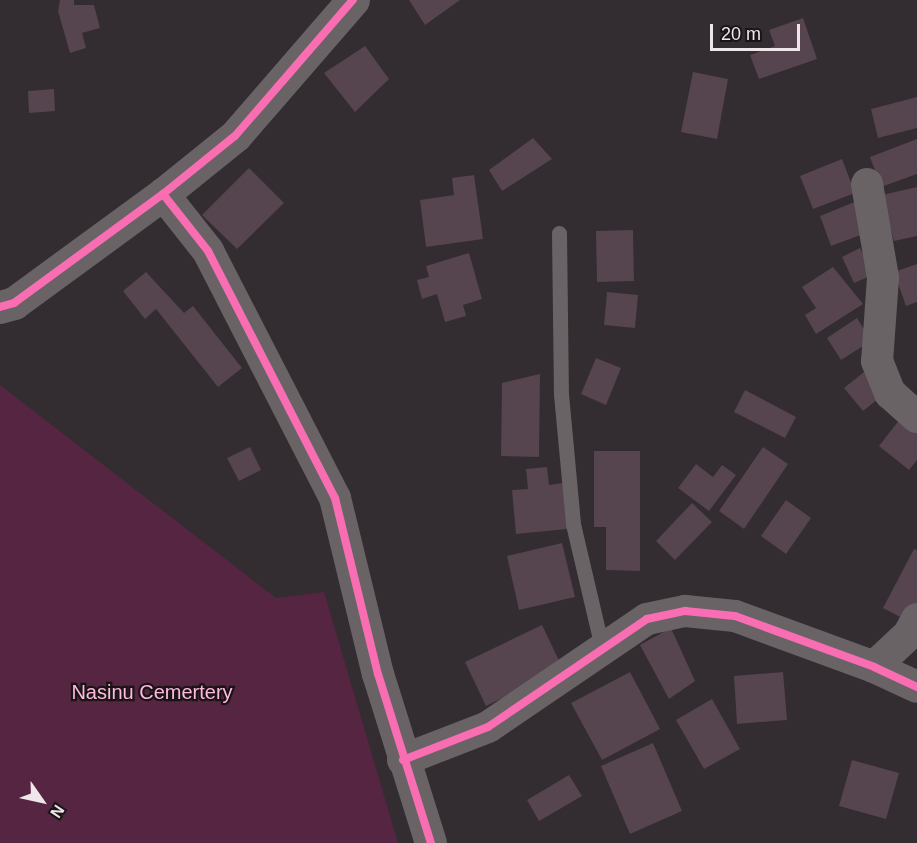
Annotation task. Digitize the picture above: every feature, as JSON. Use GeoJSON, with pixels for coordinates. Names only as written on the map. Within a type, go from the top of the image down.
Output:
{"type":"FeatureCollection","features":[{"type":"Feature","properties":{"kind":"street"},"geometry":{"type":"LineString","coordinates":[[0,307],[14,303],[163,194],[235,136],[353,0]]}},
{"type":"Feature","properties":{"kind":"street"},"geometry":{"type":"LineString","coordinates":[[867,184],[884,278],[877,361],[890,393],[917,417]]}},
{"type":"Feature","properties":{"kind":"street"},"geometry":{"type":"LineString","coordinates":[[163,194],[208,251],[335,498],[403,760],[430,843]]}},
{"type":"Feature","properties":{"kind":"street"},"geometry":{"type":"LineString","coordinates":[[403,760],[488,727],[647,619],[685,611],[735,616],[874,667],[917,687]]}},
{"type":"Feature","properties":{"kind":"street"},"geometry":{"type":"LineString","coordinates":[[874,667],[909,634],[917,619]]}},
{"type":"Feature","properties":{"kind":"lane"},"geometry":{"type":"LineString","coordinates":[[559,233],[561,394],[573,524],[602,648]]}},
{"type":"Feature","properties":{"kind":"green space","name":"Nasinu Cemertery"},"geometry":{"type":"Polygon","coordinates":[[[0,385],[276,598],[324,592],[398,843],[0,843],[0,385]]]}},
{"type":"Feature","properties":{"kind":"building"},"geometry":{"type":"Polygon","coordinates":[[[60,0],[74,0],[74,5],[94,5],[100,28],[82,33],[86,48],[70,53],[58,11],[60,0]]]}},
{"type":"Feature","properties":{"kind":"building"},"geometry":{"type":"Polygon","coordinates":[[[409,0],[460,0],[425,25],[409,0]]]}},
{"type":"Feature","properties":{"kind":"building"},"geometry":{"type":"Polygon","coordinates":[[[803,18],[817,59],[759,79],[750,55],[775,46],[769,30],[803,18]]]}},
{"type":"Feature","properties":{"kind":"building"},"geometry":{"type":"Polygon","coordinates":[[[365,46],[389,79],[355,112],[324,73],[365,46]]]}},
{"type":"Feature","properties":{"kind":"building"},"geometry":{"type":"Polygon","coordinates":[[[693,72],[728,79],[717,139],[681,132],[693,72]]]}},
{"type":"Feature","properties":{"kind":"building"},"geometry":{"type":"Polygon","coordinates":[[[54,89],[55,111],[29,113],[28,91],[54,89]]]}},
{"type":"Feature","properties":{"kind":"building"},"geometry":{"type":"Polygon","coordinates":[[[917,97],[917,128],[878,138],[871,109],[917,97]]]}},
{"type":"Feature","properties":{"kind":"building"},"geometry":{"type":"Polygon","coordinates":[[[533,138],[552,159],[502,191],[489,170],[533,138]]]}},
{"type":"Feature","properties":{"kind":"building"},"geometry":{"type":"Polygon","coordinates":[[[917,139],[917,174],[881,187],[870,157],[917,139]]]}},
{"type":"Feature","properties":{"kind":"building"},"geometry":{"type":"Polygon","coordinates":[[[842,159],[855,193],[813,209],[800,176],[842,159]]]}},
{"type":"Feature","properties":{"kind":"building"},"geometry":{"type":"Polygon","coordinates":[[[249,168],[284,203],[237,249],[202,215],[249,168]]]}},
{"type":"Feature","properties":{"kind":"building"},"geometry":{"type":"Polygon","coordinates":[[[474,175],[483,239],[426,247],[420,200],[454,195],[452,178],[474,175]]]}},
{"type":"Feature","properties":{"kind":"building"},"geometry":{"type":"Polygon","coordinates":[[[917,187],[917,236],[894,241],[882,195],[917,187]]]}},
{"type":"Feature","properties":{"kind":"building"},"geometry":{"type":"Polygon","coordinates":[[[857,201],[869,232],[831,246],[820,216],[857,201]]]}},
{"type":"Feature","properties":{"kind":"building"},"geometry":{"type":"Polygon","coordinates":[[[633,230],[634,281],[597,282],[596,231],[633,230]]]}},
{"type":"Feature","properties":{"kind":"building"},"geometry":{"type":"Polygon","coordinates":[[[860,248],[873,275],[854,283],[842,257],[860,248]]]}},
{"type":"Feature","properties":{"kind":"building"},"geometry":{"type":"Polygon","coordinates":[[[469,253],[482,299],[463,305],[466,316],[445,322],[437,294],[422,299],[417,280],[429,277],[426,266],[469,253]]]}},
{"type":"Feature","properties":{"kind":"building"},"geometry":{"type":"Polygon","coordinates":[[[917,264],[917,302],[906,306],[894,272],[917,264]]]}},
{"type":"Feature","properties":{"kind":"building"},"geometry":{"type":"Polygon","coordinates":[[[833,267],[863,304],[816,334],[805,315],[816,308],[802,287],[833,267]]]}},
{"type":"Feature","properties":{"kind":"building"},"geometry":{"type":"Polygon","coordinates":[[[146,272],[184,313],[193,306],[242,368],[218,387],[156,309],[145,319],[123,291],[146,272]]]}},
{"type":"Feature","properties":{"kind":"building"},"geometry":{"type":"Polygon","coordinates":[[[607,292],[638,295],[635,328],[604,325],[607,292]]]}},
{"type":"Feature","properties":{"kind":"building"},"geometry":{"type":"Polygon","coordinates":[[[857,318],[871,341],[841,360],[827,338],[857,318]]]}},
{"type":"Feature","properties":{"kind":"building"},"geometry":{"type":"Polygon","coordinates":[[[596,358],[621,368],[606,405],[581,394],[596,358]]]}},
{"type":"Feature","properties":{"kind":"building"},"geometry":{"type":"Polygon","coordinates":[[[869,368],[888,391],[863,411],[844,388],[869,368]]]}},
{"type":"Feature","properties":{"kind":"building"},"geometry":{"type":"Polygon","coordinates":[[[540,374],[539,457],[501,456],[502,383],[540,374]]]}},
{"type":"Feature","properties":{"kind":"building"},"geometry":{"type":"Polygon","coordinates":[[[745,390],[796,417],[785,438],[734,412],[745,390]]]}},
{"type":"Feature","properties":{"kind":"building"},"geometry":{"type":"Polygon","coordinates":[[[900,419],[917,433],[917,460],[909,470],[879,446],[900,419]]]}},
{"type":"Feature","properties":{"kind":"building"},"geometry":{"type":"Polygon","coordinates":[[[250,447],[261,470],[239,481],[227,458],[250,447]]]}},
{"type":"Feature","properties":{"kind":"building"},"geometry":{"type":"Polygon","coordinates":[[[763,447],[788,464],[744,529],[719,511],[763,447]]]}},
{"type":"Feature","properties":{"kind":"building"},"geometry":{"type":"Polygon","coordinates":[[[594,451],[640,451],[640,571],[606,570],[606,527],[594,527],[594,451]]]}},
{"type":"Feature","properties":{"kind":"building"},"geometry":{"type":"Polygon","coordinates":[[[696,464],[713,477],[722,465],[736,475],[709,511],[678,488],[696,464]]]}},
{"type":"Feature","properties":{"kind":"building"},"geometry":{"type":"Polygon","coordinates":[[[547,467],[549,485],[563,483],[567,529],[516,534],[512,490],[528,489],[526,469],[547,467]]]}},
{"type":"Feature","properties":{"kind":"building"},"geometry":{"type":"Polygon","coordinates":[[[786,500],[811,518],[786,554],[761,536],[786,500]]]}},
{"type":"Feature","properties":{"kind":"building"},"geometry":{"type":"Polygon","coordinates":[[[692,503],[712,522],[675,560],[656,541],[692,503]]]}},
{"type":"Feature","properties":{"kind":"building"},"geometry":{"type":"Polygon","coordinates":[[[562,543],[575,597],[519,610],[507,556],[562,543]]]}},
{"type":"Feature","properties":{"kind":"building"},"geometry":{"type":"Polygon","coordinates":[[[914,549],[917,550],[917,613],[912,623],[883,608],[914,549]]]}},
{"type":"Feature","properties":{"kind":"building"},"geometry":{"type":"Polygon","coordinates":[[[542,625],[563,669],[486,706],[465,662],[542,625]]]}},
{"type":"Feature","properties":{"kind":"building"},"geometry":{"type":"Polygon","coordinates":[[[671,628],[695,681],[669,699],[640,645],[671,628]]]}},
{"type":"Feature","properties":{"kind":"building"},"geometry":{"type":"Polygon","coordinates":[[[630,672],[660,729],[602,760],[571,703],[630,672]]]}},
{"type":"Feature","properties":{"kind":"building"},"geometry":{"type":"Polygon","coordinates":[[[783,672],[787,720],[737,724],[734,676],[783,672]]]}},
{"type":"Feature","properties":{"kind":"building"},"geometry":{"type":"Polygon","coordinates":[[[712,699],[740,749],[704,769],[676,720],[712,699]]]}},
{"type":"Feature","properties":{"kind":"building"},"geometry":{"type":"Polygon","coordinates":[[[653,743],[682,811],[630,834],[601,766],[653,743]]]}},
{"type":"Feature","properties":{"kind":"building"},"geometry":{"type":"Polygon","coordinates":[[[852,760],[899,773],[886,819],[839,806],[852,760]]]}},
{"type":"Feature","properties":{"kind":"building"},"geometry":{"type":"Polygon","coordinates":[[[569,775],[582,796],[539,821],[527,800],[569,775]]]}},
{"type":"Feature","properties":{"kind":"cycle path"},"geometry":{"type":"LineString","coordinates":[[0,307],[14,303],[163,194],[235,136],[353,0]]}},
{"type":"Feature","properties":{"kind":"cycle path"},"geometry":{"type":"LineString","coordinates":[[163,194],[208,251],[335,498],[378,674],[431,843]]}},
{"type":"Feature","properties":{"kind":"cycle path"},"geometry":{"type":"LineString","coordinates":[[403,760],[488,727],[647,619],[685,611],[735,616],[874,667],[917,687]]}}]}
